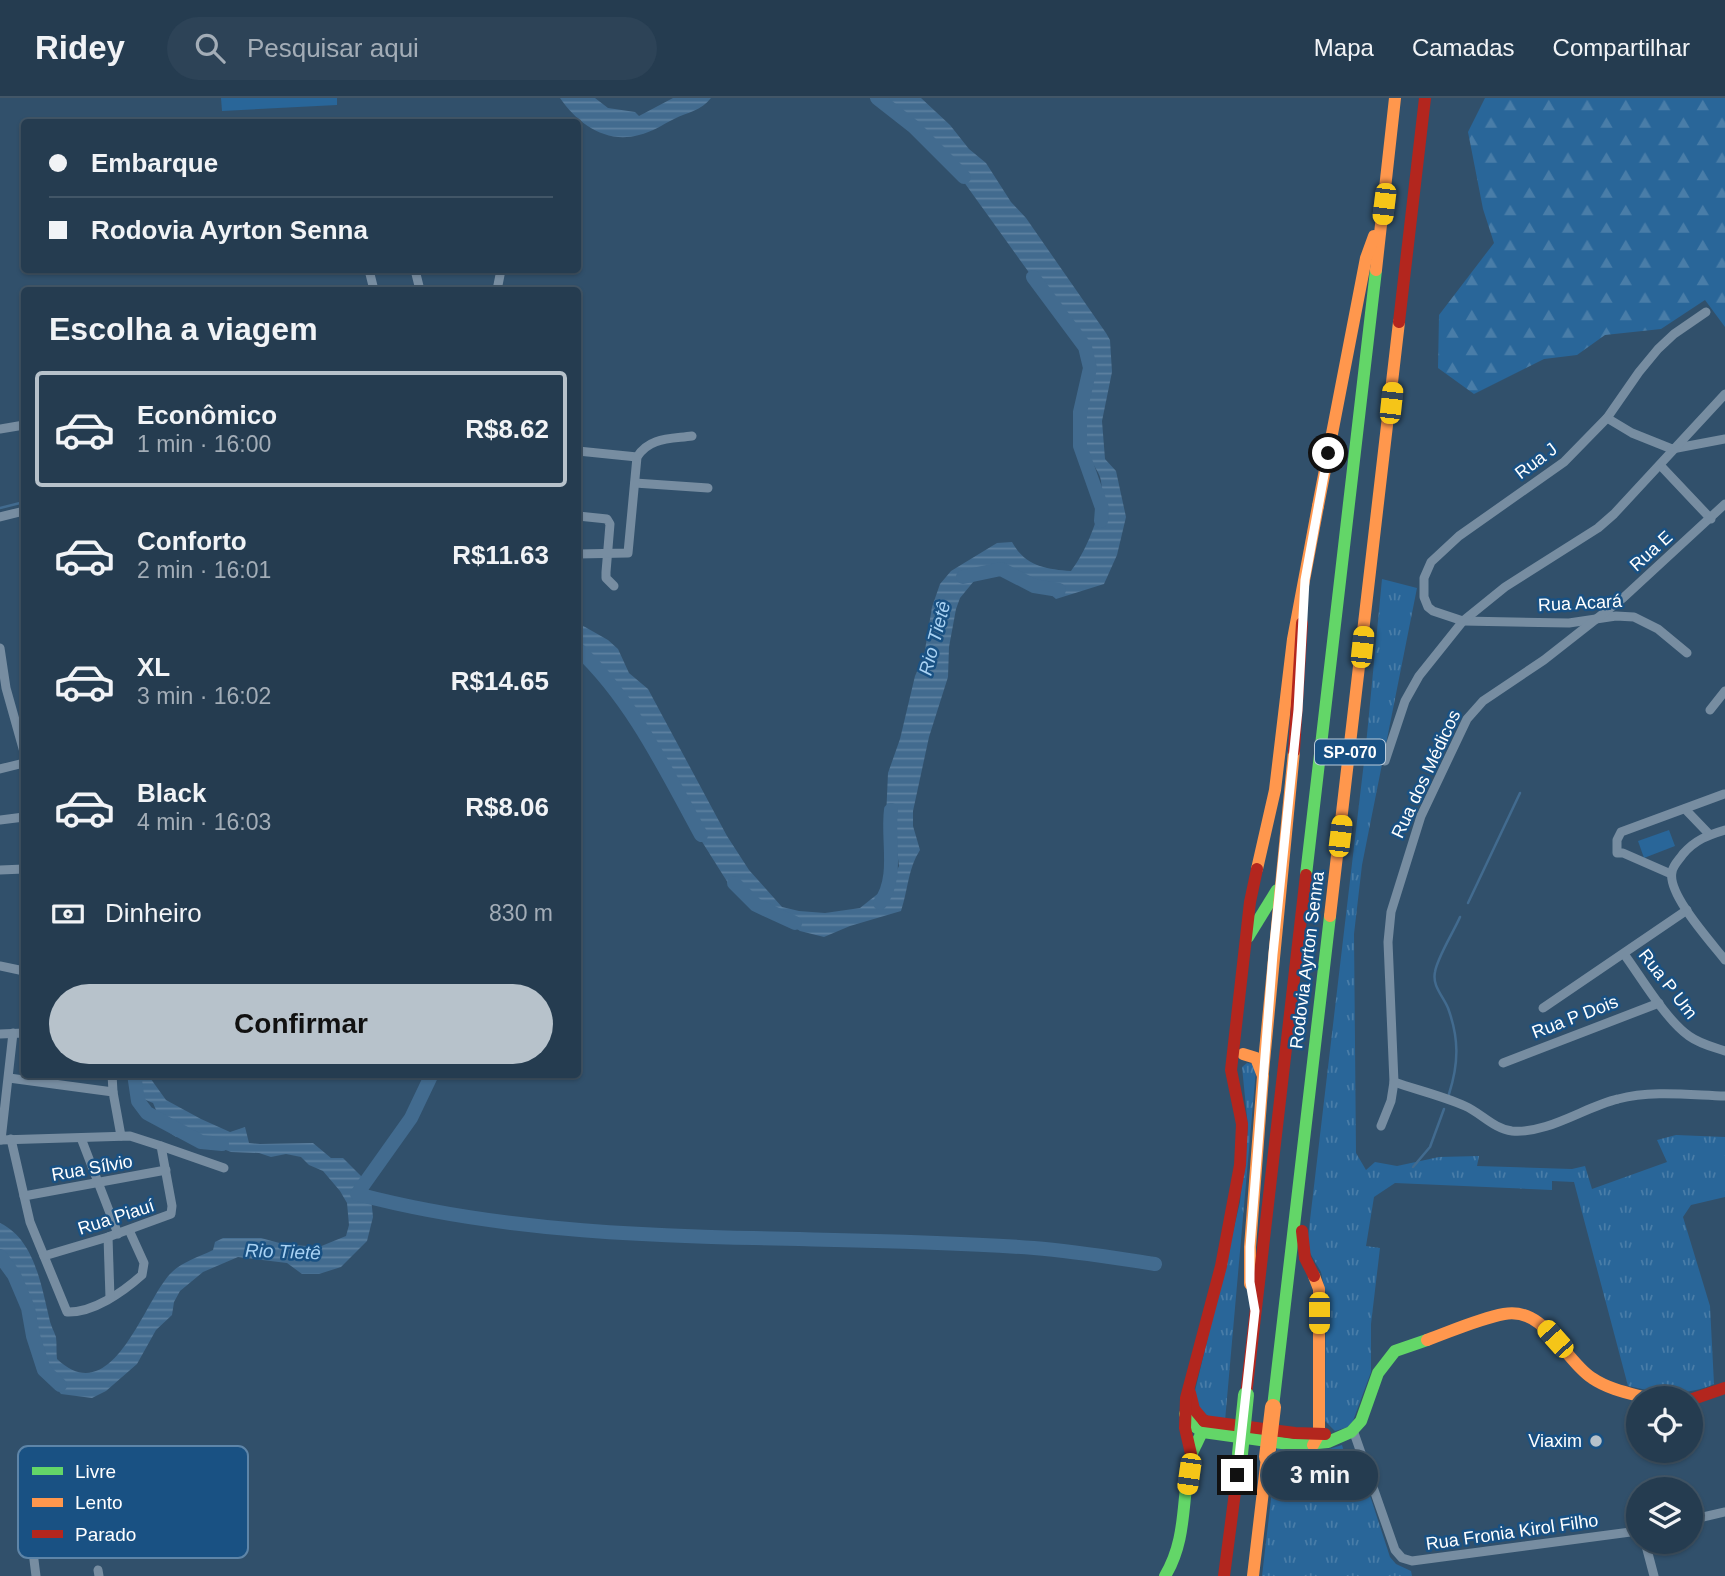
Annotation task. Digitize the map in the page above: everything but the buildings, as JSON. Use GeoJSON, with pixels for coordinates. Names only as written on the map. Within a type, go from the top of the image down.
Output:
{"type":"FeatureCollection","features":[{"type":"Feature","properties":{"kind":"main road","name":"Rodovia Ayrton Senna"},"geometry":{"type":"LineString","coordinates":[[1224,1576],[1395,98]]}},
{"type":"Feature","properties":{"kind":"main road","name":"Rodovia Ayrton Senna"},"geometry":{"type":"LineString","coordinates":[[1253,1576],[1425,98]]}},
{"type":"Feature","properties":{"kind":"main road"},"geometry":{"type":"LineString","coordinates":[[1191,1454],[1185,1414],[1189,1385],[1237,1185],[1241,1115],[1231,1083],[1231,1070],[1250,902],[1275,790],[1293,639],[1318,506],[1366,258],[1384,204]]}},
{"type":"Feature","properties":{"kind":"main road"},"geometry":{"type":"LineString","coordinates":[[1255,1311],[1250,1282],[1250,1247],[1279,887],[1298,710],[1305,580]]}},
{"type":"Feature","properties":{"kind":"main road"},"geometry":{"type":"LineString","coordinates":[[1244,943],[1279,887]]}},
{"type":"Feature","properties":{"kind":"main road"},"geometry":{"type":"LineString","coordinates":[[1231,1070],[1238,1058],[1266,1039]]}},
{"type":"Feature","properties":{"kind":"main road"},"geometry":{"type":"LineString","coordinates":[[1315,1052],[1317,1085],[1302,1230],[1302,1245],[1319,1289],[1318,1408],[1315,1439]]}},
{"type":"Feature","properties":{"kind":"main road"},"geometry":{"type":"LineString","coordinates":[[1243,1054],[1255,1058],[1263,1076]]}},
{"type":"Feature","properties":{"kind":"main road"},"geometry":{"type":"LineString","coordinates":[[1289,1281],[1297,1271],[1308,1271],[1314,1276]]}},
{"type":"Feature","properties":{"kind":"main road"},"geometry":{"type":"LineString","coordinates":[[1185,1414],[1190,1422],[1204,1427],[1296,1445],[1346,1433],[1361,1421],[1378,1373],[1395,1351],[1506,1313],[1525,1316],[1544,1326],[1577,1366],[1595,1380],[1626,1393]]}},
{"type":"Feature","properties":{"kind":"main road"},"geometry":{"type":"LineString","coordinates":[[1189,1385],[1190,1400],[1204,1427]]}},
{"type":"Feature","properties":{"kind":"main road"},"geometry":{"type":"LineString","coordinates":[[1703,1396],[1725,1388]]}},
{"type":"Feature","properties":{"kind":"main road"},"geometry":{"type":"LineString","coordinates":[[1295,1433],[1308,1426],[1318,1408]]}},
{"type":"Feature","properties":{"kind":"main road"},"geometry":{"type":"LineString","coordinates":[[1204,1427],[1295,1433],[1315,1439]]}},
{"type":"Feature","properties":{"kind":"main road"},"geometry":{"type":"LineString","coordinates":[[1165,1576],[1176,1554],[1191,1454],[1204,1427]]}},
{"type":"Feature","properties":{"kind":"main road"},"geometry":{"type":"LineString","coordinates":[[1216,1576],[1229,1539]]}},
{"type":"Feature","properties":{"kind":"street","name":"Rua J"},"geometry":{"type":"LineString","coordinates":[[1463,621],[1433,611],[1426,603],[1424,578],[1431,562],[1459,536],[1564,462],[1607,418],[1658,349],[1674,334],[1706,312]]}},
{"type":"Feature","properties":{"kind":"street"},"geometry":{"type":"LineString","coordinates":[[1385,761],[1405,701],[1419,676],[1463,621],[1505,587],[1598,527],[1637,492],[1672,449],[1725,394]]}},
{"type":"Feature","properties":{"kind":"street"},"geometry":{"type":"LineString","coordinates":[[1607,418],[1632,433],[1672,449],[1725,439]]}},
{"type":"Feature","properties":{"kind":"street"},"geometry":{"type":"LineString","coordinates":[[0,429],[21,426]]}},
{"type":"Feature","properties":{"kind":"street"},"geometry":{"type":"LineString","coordinates":[[581,554],[628,553],[637,457],[643,448],[653,442],[692,436]]}},
{"type":"Feature","properties":{"kind":"street"},"geometry":{"type":"LineString","coordinates":[[581,451],[637,457]]}},
{"type":"Feature","properties":{"kind":"street"},"geometry":{"type":"LineString","coordinates":[[1660,465],[1711,519]]}},
{"type":"Feature","properties":{"kind":"street"},"geometry":{"type":"LineString","coordinates":[[635,482],[708,488]]}},
{"type":"Feature","properties":{"kind":"street","name":"Rua E"},"geometry":{"type":"LineString","coordinates":[[1596,619],[1725,504]]}},
{"type":"Feature","properties":{"kind":"street"},"geometry":{"type":"LineString","coordinates":[[0,517],[21,512]]}},
{"type":"Feature","properties":{"kind":"street"},"geometry":{"type":"LineString","coordinates":[[581,516],[607,519],[610,524],[606,578],[614,586]]}},
{"type":"Feature","properties":{"kind":"street","name":"Rua Acará"},"geometry":{"type":"LineString","coordinates":[[1463,621],[1569,623],[1616,616],[1640,618],[1687,653]]}},
{"type":"Feature","properties":{"kind":"street","name":"Rua dos Médicos"},"geometry":{"type":"LineString","coordinates":[[1381,1126],[1391,1101],[1394,1082],[1388,923],[1420,816],[1474,708],[1544,660],[1596,619]]}},
{"type":"Feature","properties":{"kind":"street"},"geometry":{"type":"LineString","coordinates":[[0,648],[6,688],[21,741]]}},
{"type":"Feature","properties":{"kind":"street"},"geometry":{"type":"LineString","coordinates":[[1710,710],[1725,691]]}},
{"type":"Feature","properties":{"kind":"street"},"geometry":{"type":"LineString","coordinates":[[0,769],[21,764]]}},
{"type":"Feature","properties":{"kind":"street"},"geometry":{"type":"LineString","coordinates":[[1671,874],[1623,853],[1617,853],[1617,840],[1621,832],[1724,794]]}},
{"type":"Feature","properties":{"kind":"street"},"geometry":{"type":"LineString","coordinates":[[1685,809],[1709,835]]}},
{"type":"Feature","properties":{"kind":"street"},"geometry":{"type":"LineString","coordinates":[[0,820],[21,817]]}},
{"type":"Feature","properties":{"kind":"street"},"geometry":{"type":"LineString","coordinates":[[1725,830],[1709,835],[1688,849],[1674,865],[1671,874],[1674,889],[1687,910],[1725,960]]}},
{"type":"Feature","properties":{"kind":"street"},"geometry":{"type":"LineString","coordinates":[[0,870],[21,869]]}},
{"type":"Feature","properties":{"kind":"street"},"geometry":{"type":"LineString","coordinates":[[1543,1008],[1687,910]]}},
{"type":"Feature","properties":{"kind":"street","name":"Rua P Um"},"geometry":{"type":"LineString","coordinates":[[1624,954],[1659,1003],[1688,1036],[1707,1046],[1725,1051]]}},
{"type":"Feature","properties":{"kind":"street"},"geometry":{"type":"LineString","coordinates":[[0,966],[21,970]]}},
{"type":"Feature","properties":{"kind":"street","name":"Rua P Dois"},"geometry":{"type":"LineString","coordinates":[[1503,1062],[1659,1003]]}},
{"type":"Feature","properties":{"kind":"street"},"geometry":{"type":"LineString","coordinates":[[13,1033],[4,1140],[24,1196],[30,1222],[67,1311],[73,1312],[107,1300],[144,1272],[144,1263],[129,1230]]}},
{"type":"Feature","properties":{"kind":"street"},"geometry":{"type":"LineString","coordinates":[[0,1034],[21,1033]]}},
{"type":"Feature","properties":{"kind":"street"},"geometry":{"type":"LineString","coordinates":[[9,1078],[113,1091]]}},
{"type":"Feature","properties":{"kind":"street"},"geometry":{"type":"LineString","coordinates":[[112,1078],[121,1136]]}},
{"type":"Feature","properties":{"kind":"street"},"geometry":{"type":"LineString","coordinates":[[1394,1082],[1468,1107],[1508,1131],[1539,1127],[1616,1099],[1633,1096],[1725,1096]]}},
{"type":"Feature","properties":{"kind":"street"},"geometry":{"type":"LineString","coordinates":[[4,1140],[121,1136],[141,1138],[224,1168]]}},
{"type":"Feature","properties":{"kind":"street"},"geometry":{"type":"LineString","coordinates":[[81,1138],[118,1234]]}},
{"type":"Feature","properties":{"kind":"street","name":"Rua Piauí"},"geometry":{"type":"LineString","coordinates":[[44,1256],[118,1234],[171,1214],[161,1146]]}},
{"type":"Feature","properties":{"kind":"street","name":"Rua Sílvio"},"geometry":{"type":"LineString","coordinates":[[24,1196],[166,1170]]}},
{"type":"Feature","properties":{"kind":"street"},"geometry":{"type":"LineString","coordinates":[[107,1237],[107,1300]]}},
{"type":"Feature","properties":{"kind":"street","name":"Rua Fronia Kirol Filho"},"geometry":{"type":"LineString","coordinates":[[1346,1433],[1395,1550],[1402,1558],[1412,1561],[1626,1533]]}},
{"type":"Feature","properties":{"kind":"street"},"geometry":{"type":"LineString","coordinates":[[1703,1517],[1725,1512]]}},
{"type":"Feature","properties":{"kind":"street"},"geometry":{"type":"LineString","coordinates":[[1648,1554],[1654,1576]]}},
{"type":"Feature","properties":{"kind":"street"},"geometry":{"type":"LineString","coordinates":[[34,1558],[36,1576]]}},
{"type":"Feature","properties":{"kind":"green space"},"geometry":{"type":"Polygon","coordinates":[[[221,98],[337,98],[337,105],[222,111],[221,98]]]}},
{"type":"Feature","properties":{"kind":"green space"},"geometry":{"type":"Polygon","coordinates":[[[1485,98],[1725,98],[1725,327],[1705,300],[1661,329],[1605,335],[1577,355],[1544,359],[1474,394],[1438,368],[1439,315],[1494,243],[1483,209],[1468,132],[1485,98]]]}},
{"type":"Feature","properties":{"kind":"green space"},"geometry":{"type":"Polygon","coordinates":[[[1382,579],[1417,588],[1362,865],[1354,934],[1356,1153],[1366,1170],[1375,1162],[1397,1166],[1439,1157],[1479,1156],[1477,1166],[1572,1169],[1585,1166],[1592,1189],[1667,1162],[1657,1140],[1676,1135],[1725,1137],[1725,1197],[1691,1205],[1683,1217],[1710,1306],[1714,1384],[1703,1388],[1628,1386],[1574,1182],[1552,1181],[1552,1190],[1395,1183],[1374,1197],[1366,1246],[1380,1248],[1371,1324],[1371,1372],[1353,1421],[1348,1427],[1335,1431],[1325,1421],[1326,1295],[1321,1272],[1310,1253],[1308,1237],[1366,745],[1382,579]]]}},
{"type":"Feature","properties":{"kind":"green space"},"geometry":{"type":"Polygon","coordinates":[[[1669,830],[1675,846],[1644,858],[1638,841],[1669,830]]]}},
{"type":"Feature","properties":{"kind":"green space"},"geometry":{"type":"Polygon","coordinates":[[[1247,1063],[1253,1064],[1256,1070],[1225,1421],[1200,1409],[1195,1391],[1240,1202],[1248,1127],[1242,1067],[1247,1063]]]}},
{"type":"Feature","properties":{"kind":"green space"},"geometry":{"type":"Polygon","coordinates":[[[1342,1445],[1350,1472],[1363,1474],[1390,1557],[1396,1564],[1411,1571],[1412,1576],[1262,1576],[1277,1448],[1310,1455],[1342,1445]]]}},
{"type":"Feature","properties":{"kind":"water"},"geometry":{"type":"Polygon","coordinates":[[[560,98],[595,98],[608,108],[635,112],[639,116],[673,98],[711,98],[699,109],[653,130],[627,137],[615,137],[594,130],[560,98]]]}},
{"type":"Feature","properties":{"kind":"water","name":"Rio Tietê"},"geometry":{"type":"Polygon","coordinates":[[[883,98],[921,98],[950,125],[969,149],[986,163],[1106,333],[1110,340],[1112,372],[1102,421],[1105,459],[1116,471],[1126,517],[1117,555],[1104,584],[1056,599],[1023,575],[1005,570],[983,570],[960,598],[949,647],[948,677],[929,737],[913,811],[913,826],[920,850],[901,911],[850,926],[824,937],[800,931],[728,883],[694,829],[691,809],[671,778],[652,734],[594,657],[581,644],[581,625],[618,649],[629,673],[648,689],[727,836],[749,870],[782,907],[825,913],[860,908],[890,884],[899,866],[896,844],[886,818],[888,773],[900,739],[915,676],[924,656],[932,607],[940,584],[951,571],[997,543],[1012,542],[1023,556],[1037,565],[1071,571],[1094,528],[1102,491],[1100,478],[1084,445],[1078,424],[1082,393],[1094,372],[1081,337],[1056,303],[1043,292],[943,153],[883,98]]]}},
{"type":"Feature","properties":{"kind":"water","name":"Rio Tietê"},"geometry":{"type":"Polygon","coordinates":[[[129,1078],[150,1078],[166,1100],[201,1119],[230,1132],[245,1127],[249,1143],[313,1143],[331,1158],[343,1158],[362,1177],[371,1198],[373,1217],[367,1241],[341,1267],[319,1274],[302,1274],[287,1263],[238,1257],[203,1272],[180,1291],[174,1302],[172,1315],[156,1330],[137,1364],[106,1391],[92,1398],[61,1394],[49,1380],[44,1367],[45,1353],[32,1333],[21,1283],[0,1254],[0,1223],[12,1230],[21,1240],[34,1264],[56,1337],[57,1359],[77,1371],[94,1372],[110,1363],[124,1347],[170,1274],[185,1263],[213,1250],[215,1242],[223,1238],[261,1238],[283,1244],[319,1247],[346,1236],[349,1225],[347,1203],[340,1191],[323,1171],[309,1165],[301,1157],[286,1154],[271,1157],[259,1153],[231,1152],[192,1137],[176,1137],[157,1124],[153,1103],[136,1096],[129,1078]]]}},
{"type":"Feature","properties":{"kind":"waterway","name":"Rio Tietê"},"geometry":{"type":"LineString","coordinates":[[877,98],[914,127],[964,177]]}},
{"type":"Feature","properties":{"kind":"waterway","name":"Rio Tietê"},"geometry":{"type":"LineString","coordinates":[[1033,277],[1085,347],[1090,368],[1080,412],[1080,446],[1102,508],[1101,521]]}},
{"type":"Feature","properties":{"kind":"waterway"},"geometry":{"type":"LineString","coordinates":[[0,508],[21,503]]}},
{"type":"Feature","properties":{"kind":"waterway","name":"Rio Tietê"},"geometry":{"type":"LineString","coordinates":[[963,577],[1001,569],[1034,586],[1059,590]]}},
{"type":"Feature","properties":{"kind":"waterway","name":"Rio Tietê"},"geometry":{"type":"LineString","coordinates":[[581,652],[615,690],[631,713],[701,835]]}},
{"type":"Feature","properties":{"kind":"waterway"},"geometry":{"type":"LineString","coordinates":[[1468,903],[1520,793]]}},
{"type":"Feature","properties":{"kind":"waterway","name":"Rio Tietê"},"geometry":{"type":"LineString","coordinates":[[880,903],[886,893],[891,870],[891,810]]}},
{"type":"Feature","properties":{"kind":"waterway","name":"Rio Tietê"},"geometry":{"type":"LineString","coordinates":[[734,883],[756,905],[795,923]]}},
{"type":"Feature","properties":{"kind":"waterway"},"geometry":{"type":"LineString","coordinates":[[1449,1094],[1455,1072],[1456,1040],[1448,1008],[1434,977],[1439,959],[1460,917]]}},
{"type":"Feature","properties":{"kind":"waterway","name":"Rio Tietê"},"geometry":{"type":"LineString","coordinates":[[135,1078],[138,1101],[147,1113],[201,1142],[222,1144]]}},
{"type":"Feature","properties":{"kind":"waterway"},"geometry":{"type":"LineString","coordinates":[[430,1078],[411,1118],[357,1194],[440,1212],[524,1225],[694,1236],[1034,1248],[1155,1264]]}},
{"type":"Feature","properties":{"kind":"waterway"},"geometry":{"type":"LineString","coordinates":[[1413,1167],[1430,1147],[1444,1109]]}},
{"type":"Feature","properties":{"kind":"waterway","name":"Rio Tietê"},"geometry":{"type":"LineString","coordinates":[[0,1256],[14,1275],[28,1308],[33,1336],[44,1370],[60,1385]]}},
{"type":"Feature","properties":{"kind":"traffic: fast"},"geometry":{"type":"LineString","coordinates":[[1306,875],[1376,270]]}},
{"type":"Feature","properties":{"kind":"traffic: fast"},"geometry":{"type":"LineString","coordinates":[[1248,937],[1277,890]]}},
{"type":"Feature","properties":{"kind":"traffic: fast"},"geometry":{"type":"LineString","coordinates":[[1273,1407],[1330,916]]}},
{"type":"Feature","properties":{"kind":"traffic: fast"},"geometry":{"type":"LineString","coordinates":[[1185,1414],[1194,1426],[1203,1432],[1296,1445],[1328,1442],[1351,1432],[1361,1421],[1378,1373],[1395,1351],[1427,1340]]}},
{"type":"Feature","properties":{"kind":"traffic: fast"},"geometry":{"type":"LineString","coordinates":[[1240,1454],[1246,1395]]}},
{"type":"Feature","properties":{"kind":"traffic: fast"},"geometry":{"type":"LineString","coordinates":[[1165,1576],[1181,1532],[1191,1457],[1204,1421]]}},
{"type":"Feature","properties":{"kind":"traffic: slow"},"geometry":{"type":"LineString","coordinates":[[1376,270],[1395,98]]}},
{"type":"Feature","properties":{"kind":"traffic: slow"},"geometry":{"type":"LineString","coordinates":[[1318,506],[1366,258],[1374,236]]}},
{"type":"Feature","properties":{"kind":"traffic: slow"},"geometry":{"type":"LineString","coordinates":[[1330,916],[1399,322]]}},
{"type":"Feature","properties":{"kind":"traffic: slow"},"geometry":{"type":"LineString","coordinates":[[1257,869],[1275,790],[1293,639],[1318,506]]}},
{"type":"Feature","properties":{"kind":"traffic: slow"},"geometry":{"type":"LineString","coordinates":[[1263,1072],[1294,751]]}},
{"type":"Feature","properties":{"kind":"traffic: slow"},"geometry":{"type":"LineString","coordinates":[[1243,1054],[1256,1058],[1263,1076],[1250,1247],[1250,1284]]}},
{"type":"Feature","properties":{"kind":"traffic: slow"},"geometry":{"type":"LineString","coordinates":[[1313,1445],[1319,1434],[1319,1289],[1314,1276]]}},
{"type":"Feature","properties":{"kind":"traffic: slow"},"geometry":{"type":"LineString","coordinates":[[1427,1340],[1485,1319],[1518,1314],[1531,1318],[1542,1326],[1592,1378],[1626,1392]]}},
{"type":"Feature","properties":{"kind":"traffic: slow"},"geometry":{"type":"LineString","coordinates":[[1267,1457],[1273,1407]]}},
{"type":"Feature","properties":{"kind":"traffic: slow"},"geometry":{"type":"LineString","coordinates":[[1253,1576],[1267,1457]]}},
{"type":"Feature","properties":{"kind":"traffic: jam"},"geometry":{"type":"LineString","coordinates":[[1399,322],[1425,98]]}},
{"type":"Feature","properties":{"kind":"traffic: jam"},"geometry":{"type":"LineString","coordinates":[[1294,751],[1302,623]]}},
{"type":"Feature","properties":{"kind":"traffic: jam"},"geometry":{"type":"LineString","coordinates":[[1191,1454],[1185,1428],[1186,1398],[1221,1266],[1240,1165],[1242,1124],[1231,1070],[1250,902],[1257,869]]}},
{"type":"Feature","properties":{"kind":"traffic: jam"},"geometry":{"type":"LineString","coordinates":[[1246,1395],[1306,875]]}},
{"type":"Feature","properties":{"kind":"traffic: jam"},"geometry":{"type":"LineString","coordinates":[[1302,1231],[1305,1258],[1314,1276]]}},
{"type":"Feature","properties":{"kind":"traffic: jam"},"geometry":{"type":"LineString","coordinates":[[1703,1396],[1725,1388]]}},
{"type":"Feature","properties":{"kind":"traffic: jam"},"geometry":{"type":"LineString","coordinates":[[1190,1393],[1194,1409],[1204,1421]]}},
{"type":"Feature","properties":{"kind":"traffic: jam"},"geometry":{"type":"LineString","coordinates":[[1204,1421],[1295,1433],[1325,1434]]}},
{"type":"Feature","properties":{"kind":"traffic: jam"},"geometry":{"type":"LineString","coordinates":[[1224,1576],[1240,1454]]}},
{"type":"Feature","properties":{"kind":"place","name":"Viaxim"},"geometry":{"type":"Point","coordinates":[1596,1441]}},
{"type":"Feature","properties":{"kind":"route"},"geometry":{"type":"LineString","coordinates":[[1237,1475],[1255,1311],[1250,1282],[1250,1247],[1273,954],[1298,710],[1305,580],[1328,453]]}}]}
